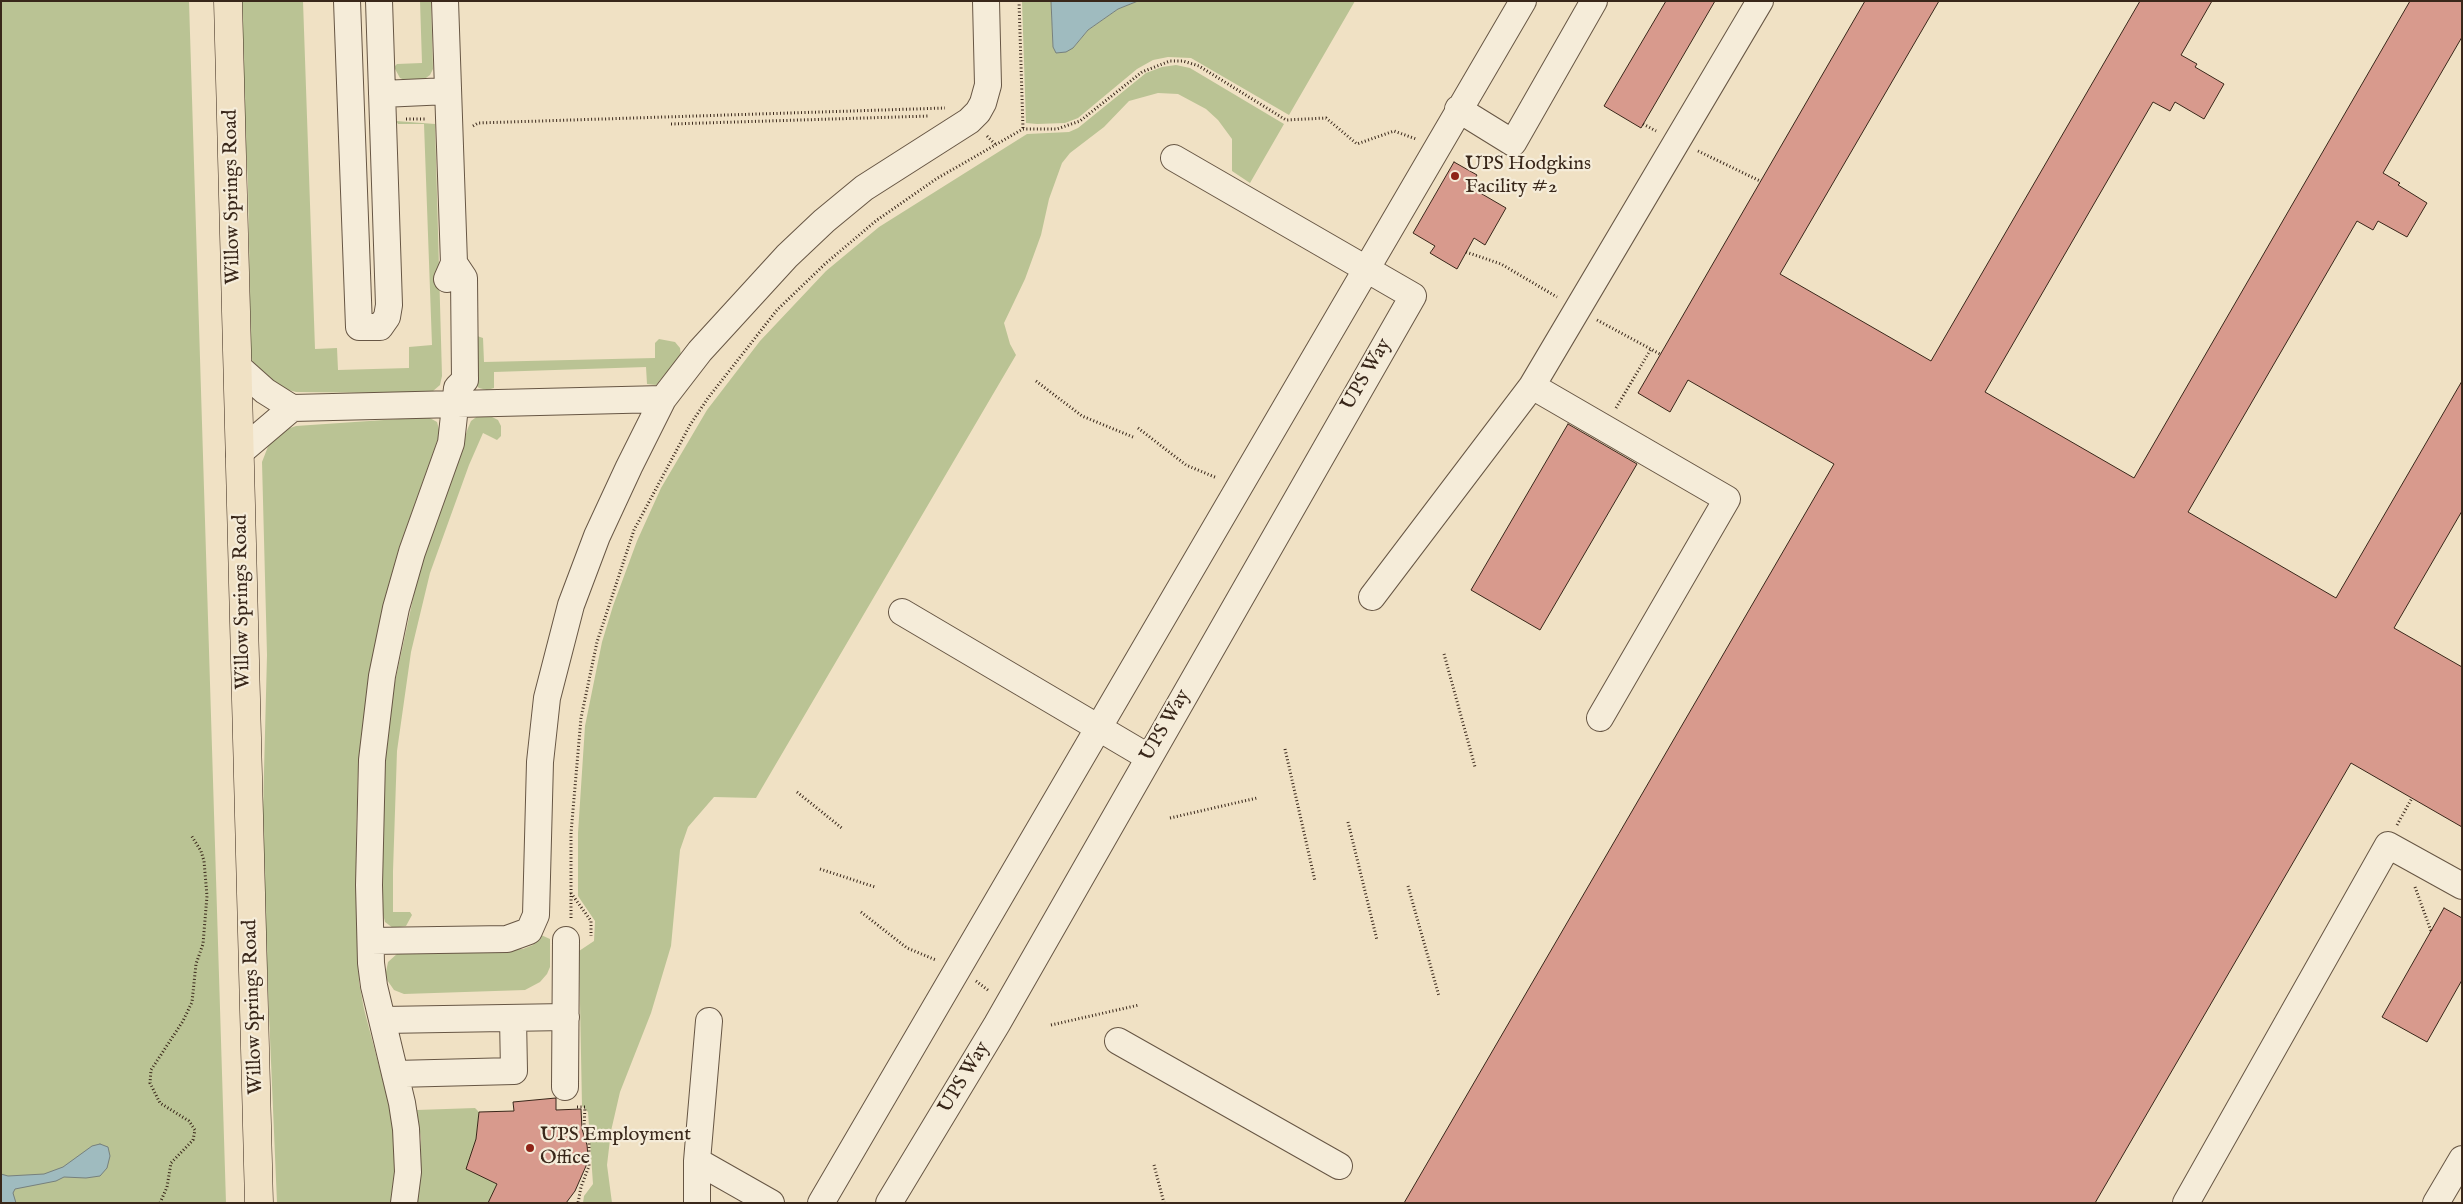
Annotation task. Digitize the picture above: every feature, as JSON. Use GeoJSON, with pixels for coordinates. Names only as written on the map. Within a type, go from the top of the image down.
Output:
{"type":"FeatureCollection","features":[{"type":"Feature","properties":{"kind":"main road","name":"Willow Springs Road"},"geometry":{"type":"LineString","coordinates":[[228,1],[259,1203]]}},
{"type":"Feature","properties":{"kind":"lane"},"geometry":{"type":"LineString","coordinates":[[347,1],[359,327],[380,327],[387,317],[389,305],[380,1]]}},
{"type":"Feature","properties":{"kind":"lane"},"geometry":{"type":"LineString","coordinates":[[404,1203],[408,1155],[402,1103],[374,986],[371,942],[371,786],[382,676],[396,608],[412,552],[452,443],[457,396],[464,380],[464,278],[454,264],[445,1]]}},
{"type":"Feature","properties":{"kind":"lane"},"geometry":{"type":"LineString","coordinates":[[371,942],[508,939],[529,931],[536,915],[540,762],[547,698],[570,605],[597,536],[664,398],[700,351],[766,278],[824,221],[879,177],[969,121],[983,103],[988,85],[986,1]]}},
{"type":"Feature","properties":{"kind":"lane"},"geometry":{"type":"LineString","coordinates":[[821,1203],[1458,109],[1523,1]]}},
{"type":"Feature","properties":{"kind":"lane"},"geometry":{"type":"LineString","coordinates":[[1458,109],[1513,143],[1594,1]]}},
{"type":"Feature","properties":{"kind":"lane"},"geometry":{"type":"LineString","coordinates":[[1372,597],[1532,386],[1760,1]]}},
{"type":"Feature","properties":{"kind":"lane"},"geometry":{"type":"LineString","coordinates":[[382,94],[448,91]]}},
{"type":"Feature","properties":{"kind":"lane","name":"UPS Way"},"geometry":{"type":"LineString","coordinates":[[889,1203],[997,1024],[1413,296],[1174,158]]}},
{"type":"Feature","properties":{"kind":"lane"},"geometry":{"type":"LineString","coordinates":[[355,217],[386,216]]}},
{"type":"Feature","properties":{"kind":"lane"},"geometry":{"type":"LineString","coordinates":[[237,366],[265,391],[292,408],[457,396],[664,398]]}},
{"type":"Feature","properties":{"kind":"lane"},"geometry":{"type":"LineString","coordinates":[[1532,386],[1727,499],[1600,718]]}},
{"type":"Feature","properties":{"kind":"lane"},"geometry":{"type":"LineString","coordinates":[[240,453],[292,408]]}},
{"type":"Feature","properties":{"kind":"lane"},"geometry":{"type":"LineString","coordinates":[[902,612],[1148,757]]}},
{"type":"Feature","properties":{"kind":"lane"},"geometry":{"type":"LineString","coordinates":[[2195,1200],[2388,844],[2462,886]]}},
{"type":"Feature","properties":{"kind":"lane"},"geometry":{"type":"LineString","coordinates":[[565,1087],[566,940]]}},
{"type":"Feature","properties":{"kind":"lane"},"geometry":{"type":"LineString","coordinates":[[383,1020],[566,1017]]}},
{"type":"Feature","properties":{"kind":"lane"},"geometry":{"type":"LineString","coordinates":[[395,1074],[514,1071],[513,1018]]}},
{"type":"Feature","properties":{"kind":"lane"},"geometry":{"type":"LineString","coordinates":[[696,1203],[697,1161],[709,1021]]}},
{"type":"Feature","properties":{"kind":"lane"},"geometry":{"type":"LineString","coordinates":[[1118,1041],[1339,1166]]}},
{"type":"Feature","properties":{"kind":"lane"},"geometry":{"type":"LineString","coordinates":[[2436,1203],[2462,1159]]}},
{"type":"Feature","properties":{"kind":"lane"},"geometry":{"type":"LineString","coordinates":[[697,1161],[770,1203]]}},
{"type":"Feature","properties":{"kind":"path"},"geometry":{"type":"LineString","coordinates":[[1019,1],[1023,129]]}},
{"type":"Feature","properties":{"kind":"path"},"geometry":{"type":"LineString","coordinates":[[566,940],[571,928],[572,795],[578,736],[588,682],[604,617],[634,530],[666,469],[708,398],[777,310],[852,240],[876,220],[936,179],[994,144],[1023,129],[1057,129],[1080,121],[1142,72],[1170,61],[1183,61],[1199,66],[1286,120],[1326,118],[1357,144],[1394,131],[1437,146]]}},
{"type":"Feature","properties":{"kind":"path"},"geometry":{"type":"LineString","coordinates":[[404,119],[427,119],[460,126],[475,126],[478,123],[942,108],[954,110],[994,144]]}},
{"type":"Feature","properties":{"kind":"path"},"geometry":{"type":"LineString","coordinates":[[671,124],[934,116]]}},
{"type":"Feature","properties":{"kind":"path"},"geometry":{"type":"LineString","coordinates":[[1643,124],[1760,182]]}},
{"type":"Feature","properties":{"kind":"path"},"geometry":{"type":"LineString","coordinates":[[1604,428],[1651,349]]}},
{"type":"Feature","properties":{"kind":"path"},"geometry":{"type":"LineString","coordinates":[[1036,381],[1082,416],[1133,437]]}},
{"type":"Feature","properties":{"kind":"path"},"geometry":{"type":"LineString","coordinates":[[1138,428],[1186,464],[1238,487]]}},
{"type":"Feature","properties":{"kind":"path"},"geometry":{"type":"LineString","coordinates":[[1444,654],[1475,767]]}},
{"type":"Feature","properties":{"kind":"path"},"geometry":{"type":"LineString","coordinates":[[1285,750],[1315,881]]}},
{"type":"Feature","properties":{"kind":"path"},"geometry":{"type":"LineString","coordinates":[[797,792],[843,829]]}},
{"type":"Feature","properties":{"kind":"path"},"geometry":{"type":"LineString","coordinates":[[1170,818],[1257,798]]}},
{"type":"Feature","properties":{"kind":"path"},"geometry":{"type":"LineString","coordinates":[[1348,822],[1377,940]]}},
{"type":"Feature","properties":{"kind":"path"},"geometry":{"type":"LineString","coordinates":[[160,1203],[168,1187],[171,1163],[193,1140],[195,1130],[190,1121],[160,1103],[150,1083],[151,1070],[184,1021],[192,1002],[196,964],[202,944],[207,896],[205,869],[201,851],[191,835]]}},
{"type":"Feature","properties":{"kind":"path"},"geometry":{"type":"LineString","coordinates":[[820,869],[876,887]]}},
{"type":"Feature","properties":{"kind":"path"},"geometry":{"type":"LineString","coordinates":[[1408,886],[1439,996]]}},
{"type":"Feature","properties":{"kind":"path"},"geometry":{"type":"LineString","coordinates":[[1051,1025],[1139,1005]]}},
{"type":"Feature","properties":{"kind":"path"},"geometry":{"type":"LineString","coordinates":[[1154,1165],[1164,1203]]}},
{"type":"Feature","properties":{"kind":"green space"},"geometry":{"type":"Polygon","coordinates":[[[1,1],[189,1],[226,1203],[1,1203],[1,1]]]}},
{"type":"Feature","properties":{"kind":"green space"},"geometry":{"type":"Polygon","coordinates":[[[238,1],[303,1],[315,349],[337,348],[338,370],[409,368],[409,347],[432,345],[424,124],[398,124],[396,121],[435,124],[442,376],[440,385],[433,391],[388,393],[296,392],[278,387],[255,366],[251,358],[248,185],[238,1]]]}},
{"type":"Feature","properties":{"kind":"green space"},"geometry":{"type":"Polygon","coordinates":[[[420,1],[431,1],[433,69],[430,75],[423,80],[409,82],[400,78],[394,67],[397,64],[422,63],[420,1]]]}},
{"type":"Feature","properties":{"kind":"green space"},"geometry":{"type":"Polygon","coordinates":[[[1022,1],[1051,1],[1053,47],[1073,48],[1088,30],[1118,9],[1138,1],[1355,1],[1289,115],[1191,58],[1168,57],[1153,60],[1137,69],[1078,118],[1065,123],[1037,124],[1026,123],[1022,1]]]}},
{"type":"Feature","properties":{"kind":"green space"},"geometry":{"type":"Polygon","coordinates":[[[1176,65],[1190,68],[1284,124],[1250,183],[1232,171],[1232,139],[1218,120],[1206,109],[1178,94],[1158,93],[1129,101],[1104,127],[1070,153],[1062,163],[1049,199],[1041,235],[1025,279],[1004,323],[1010,344],[1016,355],[756,798],[714,797],[688,827],[680,850],[671,946],[651,1013],[620,1092],[611,1131],[607,1165],[612,1203],[583,1203],[584,1196],[593,1184],[588,1112],[582,1106],[579,951],[594,941],[595,921],[578,896],[578,833],[585,726],[602,642],[613,606],[637,541],[661,488],[707,410],[760,341],[826,271],[879,227],[1027,134],[1069,132],[1078,128],[1146,73],[1162,67],[1176,65]]]}},
{"type":"Feature","properties":{"kind":"green space"},"geometry":{"type":"Polygon","coordinates":[[[474,335],[483,338],[484,362],[655,358],[655,343],[659,339],[675,342],[680,348],[681,355],[656,385],[647,384],[646,367],[494,372],[494,388],[487,390],[479,388],[474,383],[474,335]]]}},
{"type":"Feature","properties":{"kind":"green space"},"geometry":{"type":"Polygon","coordinates":[[[479,415],[490,416],[498,420],[501,426],[501,436],[497,440],[483,433],[469,465],[430,573],[411,652],[397,751],[393,912],[410,912],[412,915],[406,926],[393,928],[385,922],[383,914],[382,831],[385,764],[393,691],[419,571],[468,428],[471,421],[479,415]]]}},
{"type":"Feature","properties":{"kind":"green space"},"geometry":{"type":"Polygon","coordinates":[[[428,417],[437,422],[440,433],[407,526],[381,616],[370,672],[358,770],[356,841],[359,982],[364,1009],[395,1127],[395,1165],[391,1201],[390,1203],[277,1203],[262,849],[267,655],[262,462],[269,444],[287,429],[296,426],[428,417]]]}},
{"type":"Feature","properties":{"kind":"green space"},"geometry":{"type":"Polygon","coordinates":[[[541,935],[550,939],[550,967],[540,982],[525,990],[404,994],[394,990],[385,977],[388,962],[398,953],[523,949],[533,945],[541,935]]]}},
{"type":"Feature","properties":{"kind":"green space"},"geometry":{"type":"Polygon","coordinates":[[[475,1108],[479,1112],[476,1139],[497,1184],[488,1203],[416,1203],[420,1174],[421,1139],[417,1110],[475,1108]]]}},
{"type":"Feature","properties":{"kind":"water"},"geometry":{"type":"Polygon","coordinates":[[[1051,1],[1138,1],[1118,9],[1088,30],[1073,48],[1066,52],[1056,53],[1053,47],[1051,1]]]}},
{"type":"Feature","properties":{"kind":"water"},"geometry":{"type":"Polygon","coordinates":[[[100,1144],[108,1147],[110,1156],[107,1168],[100,1176],[86,1178],[64,1177],[56,1181],[15,1189],[13,1193],[16,1203],[1,1203],[1,1174],[8,1176],[44,1174],[63,1167],[92,1146],[100,1144]]]}},
{"type":"Feature","properties":{"kind":"building"},"geometry":{"type":"Polygon","coordinates":[[[1666,1],[1715,1],[1641,128],[1604,106],[1666,1]]]}},
{"type":"Feature","properties":{"kind":"building"},"geometry":{"type":"Polygon","coordinates":[[[1865,1],[1939,1],[1780,274],[1931,361],[2140,1],[2212,1],[2181,55],[2197,64],[2195,67],[2224,84],[2204,119],[2175,102],[2170,111],[2153,102],[1985,392],[2134,478],[2410,1],[2462,1],[2462,37],[2383,173],[2427,203],[2407,237],[2378,221],[2373,230],[2357,221],[2188,512],[2336,598],[2462,381],[2462,511],[2394,628],[2462,667],[2462,827],[2351,763],[2095,1203],[1404,1203],[1834,464],[1688,380],[1670,412],[1638,393],[1865,1]]]}},
{"type":"Feature","properties":{"kind":"building"},"geometry":{"type":"Polygon","coordinates":[[[1454,162],[1477,175],[1470,187],[1506,208],[1485,245],[1474,238],[1457,269],[1430,253],[1435,246],[1413,233],[1454,162]]]}},
{"type":"Feature","properties":{"kind":"building"},"geometry":{"type":"Polygon","coordinates":[[[1568,424],[1637,464],[1540,630],[1471,590],[1568,424]]]}},
{"type":"Feature","properties":{"kind":"building"},"geometry":{"type":"Polygon","coordinates":[[[2444,908],[2462,918],[2462,980],[2427,1042],[2382,1017],[2444,908]]]}},
{"type":"Feature","properties":{"kind":"building","name":"UPS Employment Office"},"geometry":{"type":"Polygon","coordinates":[[[556,1098],[556,1110],[581,1109],[582,1129],[588,1156],[586,1166],[575,1191],[566,1203],[488,1203],[497,1184],[466,1169],[476,1139],[479,1112],[514,1111],[513,1102],[556,1098]]]}},
{"type":"Feature","properties":{"kind":"place","name":"UPS Hodgkins Facility #2"},"geometry":{"type":"Point","coordinates":[1455,176]}},
{"type":"Feature","properties":{"kind":"place","name":"UPS Employment Office"},"geometry":{"type":"Point","coordinates":[530,1148]}}]}
